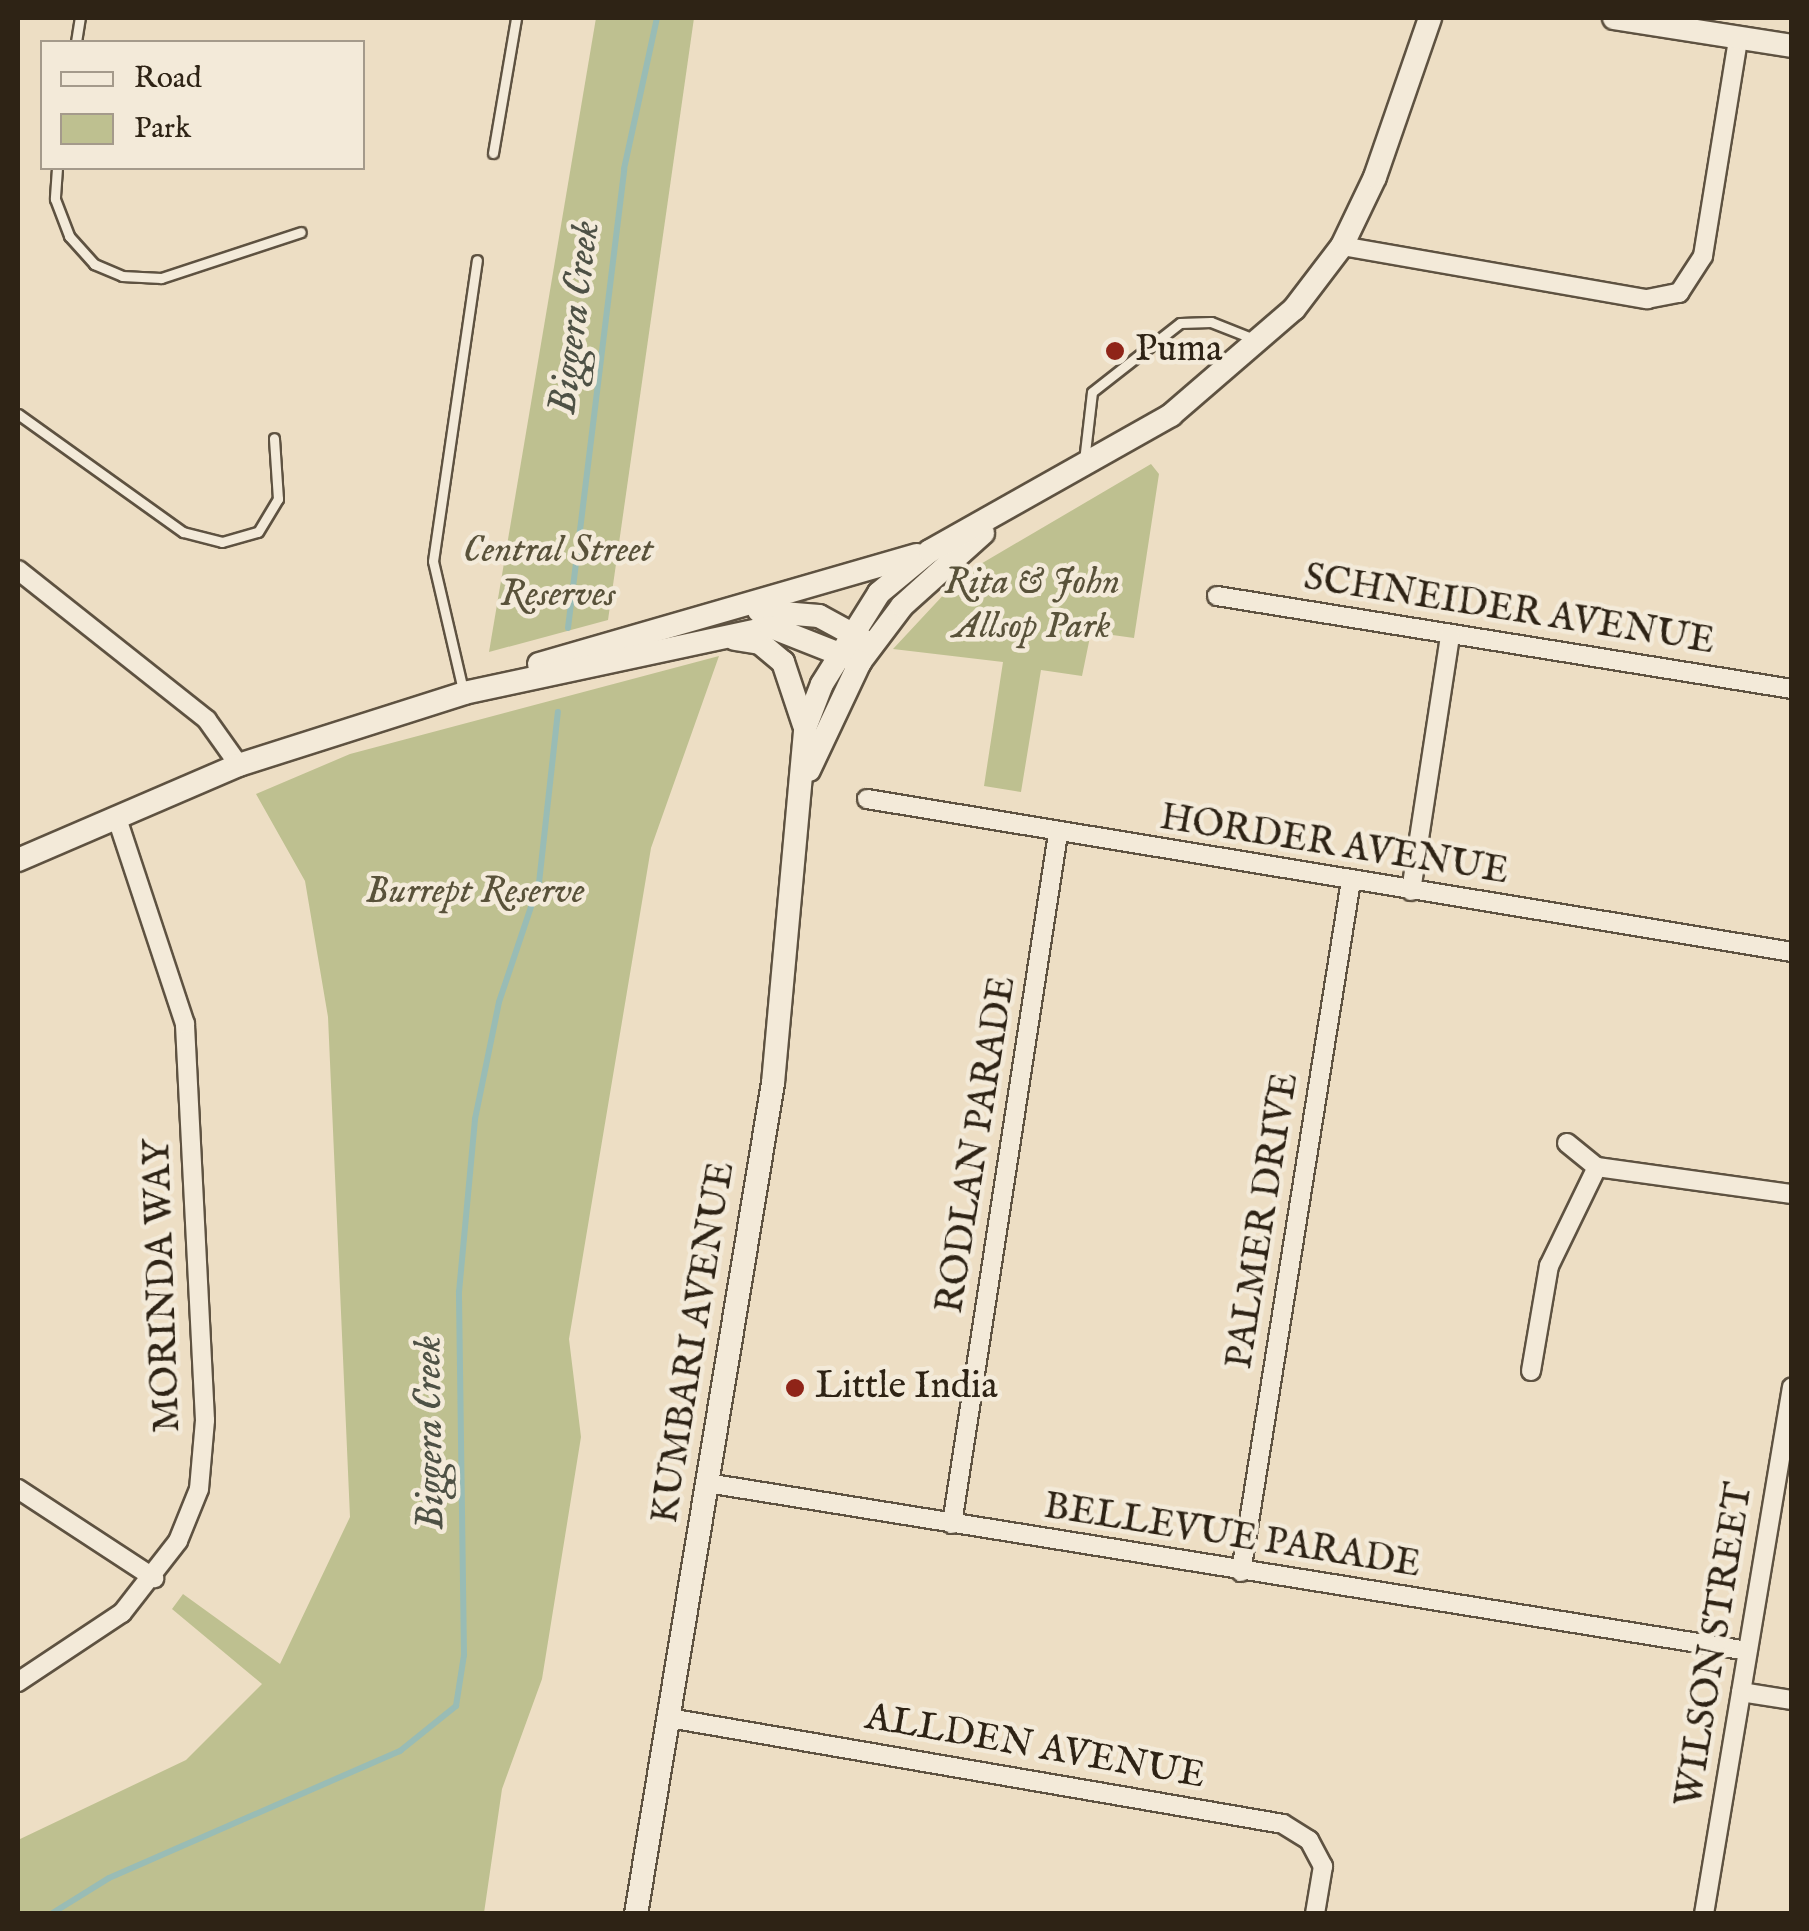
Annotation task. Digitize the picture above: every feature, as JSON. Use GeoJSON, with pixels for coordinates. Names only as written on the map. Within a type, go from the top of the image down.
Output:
{"type":"FeatureCollection","features":[{"type":"Feature","properties":{"kind":"main road"},"geometry":{"type":"LineString","coordinates":[[703,630],[930,550],[1004,514],[1171,415],[1262,342],[1342,246],[1430,18]]}},
{"type":"Feature","properties":{"kind":"main road"},"geometry":{"type":"LineString","coordinates":[[1614,18],[1792,46]]}},
{"type":"Feature","properties":{"kind":"main road"},"geometry":{"type":"LineString","coordinates":[[856,648],[1004,514]]}},
{"type":"Feature","properties":{"kind":"main road"},"geometry":{"type":"LineString","coordinates":[[856,648],[878,593],[930,550]]}},
{"type":"Feature","properties":{"kind":"main road"},"geometry":{"type":"LineString","coordinates":[[18,860],[238,765],[464,693],[785,608],[856,648]]}},
{"type":"Feature","properties":{"kind":"main road"},"geometry":{"type":"LineString","coordinates":[[703,630],[760,642],[783,662],[804,728]]}},
{"type":"Feature","properties":{"kind":"main road","name":"KUMBARI AVENUE"},"geometry":{"type":"LineString","coordinates":[[636,1914],[774,1082],[804,782],[804,728],[856,648]]}},
{"type":"Feature","properties":{"kind":"main road","name":"KUMBARI AVENUE"},"geometry":{"type":"LineString","coordinates":[[804,782],[856,648]]}},
{"type":"Feature","properties":{"kind":"street"},"geometry":{"type":"LineString","coordinates":[[1342,246],[1646,299],[1679,292],[1703,256],[1738,39]]}},
{"type":"Feature","properties":{"kind":"street"},"geometry":{"type":"LineString","coordinates":[[18,570],[192,707],[238,765]]}},
{"type":"Feature","properties":{"kind":"street","name":"SCHNEIDER AVENUE"},"geometry":{"type":"LineString","coordinates":[[1217,596],[1792,689]]}},
{"type":"Feature","properties":{"kind":"street"},"geometry":{"type":"LineString","coordinates":[[1411,892],[1450,634]]}},
{"type":"Feature","properties":{"kind":"street","name":"HORDER AVENUE"},"geometry":{"type":"LineString","coordinates":[[867,800],[1792,952]]}},
{"type":"Feature","properties":{"kind":"street","name":"MORINDA WAY"},"geometry":{"type":"LineString","coordinates":[[18,1682],[122,1613],[154,1578],[199,1489],[194,1202],[185,1024],[117,818]]}},
{"type":"Feature","properties":{"kind":"street","name":"RODLAN PARADE"},"geometry":{"type":"LineString","coordinates":[[952,1524],[1058,834]]}},
{"type":"Feature","properties":{"kind":"street","name":"PALMER DRIVE"},"geometry":{"type":"LineString","coordinates":[[1241,1572],[1351,881]]}},
{"type":"Feature","properties":{"kind":"street"},"geometry":{"type":"LineString","coordinates":[[1567,1143],[1596,1166],[1792,1194]]}},
{"type":"Feature","properties":{"kind":"street"},"geometry":{"type":"LineString","coordinates":[[1531,1371],[1549,1266],[1596,1166]]}},
{"type":"Feature","properties":{"kind":"street","name":"WILSON STREET"},"geometry":{"type":"LineString","coordinates":[[1704,1914],[1792,1387]]}},
{"type":"Feature","properties":{"kind":"street","name":"BELLEVUE PARADE"},"geometry":{"type":"LineString","coordinates":[[707,1483],[1748,1651]]}},
{"type":"Feature","properties":{"kind":"street"},"geometry":{"type":"LineString","coordinates":[[18,1488],[154,1578]]}},
{"type":"Feature","properties":{"kind":"street"},"geometry":{"type":"LineString","coordinates":[[1741,1692],[1792,1700]]}},
{"type":"Feature","properties":{"kind":"street","name":"ALLDEN AVENUE"},"geometry":{"type":"LineString","coordinates":[[669,1718],[1283,1824],[1309,1840],[1323,1866],[1315,1914]]}},
{"type":"Feature","properties":{"kind":"lane"},"geometry":{"type":"LineString","coordinates":[[494,153],[516,18]]}},
{"type":"Feature","properties":{"kind":"lane"},"geometry":{"type":"LineString","coordinates":[[57,170],[54,199],[70,236],[94,264],[122,276],[160,278],[301,232]]}},
{"type":"Feature","properties":{"kind":"lane"},"geometry":{"type":"LineString","coordinates":[[464,693],[434,561],[477,260]]}},
{"type":"Feature","properties":{"kind":"lane"},"geometry":{"type":"LineString","coordinates":[[1084,468],[1092,392],[1180,323],[1211,322],[1262,342]]}},
{"type":"Feature","properties":{"kind":"lane"},"geometry":{"type":"LineString","coordinates":[[18,414],[182,532],[222,542],[258,532],[278,500],[274,438]]}},
{"type":"Feature","properties":{"kind":"green space","name":"Central Street Reserves"},"geometry":{"type":"Polygon","coordinates":[[[596,18],[694,18],[608,620],[489,652],[596,18]]]}},
{"type":"Feature","properties":{"kind":"green space","name":"Rita & John Allsop Park"},"geometry":{"type":"Polygon","coordinates":[[[1151,464],[1159,474],[1134,638],[1091,632],[1082,676],[1041,670],[1021,792],[984,786],[1003,662],[893,649],[962,575],[1151,464]]]}},
{"type":"Feature","properties":{"kind":"green space","name":"Burrept Reserve"},"geometry":{"type":"Polygon","coordinates":[[[719,656],[651,848],[569,1339],[581,1437],[542,1679],[502,1789],[484,1913],[18,1913],[18,1840],[186,1760],[262,1684],[172,1609],[183,1594],[280,1664],[350,1517],[328,1017],[305,881],[256,794],[350,754],[719,656]]]}},
{"type":"Feature","properties":{"kind":"waterway","name":"Biggera Creek"},"geometry":{"type":"LineString","coordinates":[[568,628],[624,169],[657,18]]}},
{"type":"Feature","properties":{"kind":"waterway","name":"Biggera Creek"},"geometry":{"type":"LineString","coordinates":[[51,1914],[109,1878],[400,1751],[456,1706],[464,1655],[459,1292],[475,1119],[499,1002],[539,883],[558,712]]}},
{"type":"Feature","properties":{"kind":"place","name":"Puma"},"geometry":{"type":"Point","coordinates":[1115,351]}},
{"type":"Feature","properties":{"kind":"place","name":"Little India"},"geometry":{"type":"Point","coordinates":[795,1388]}}]}
